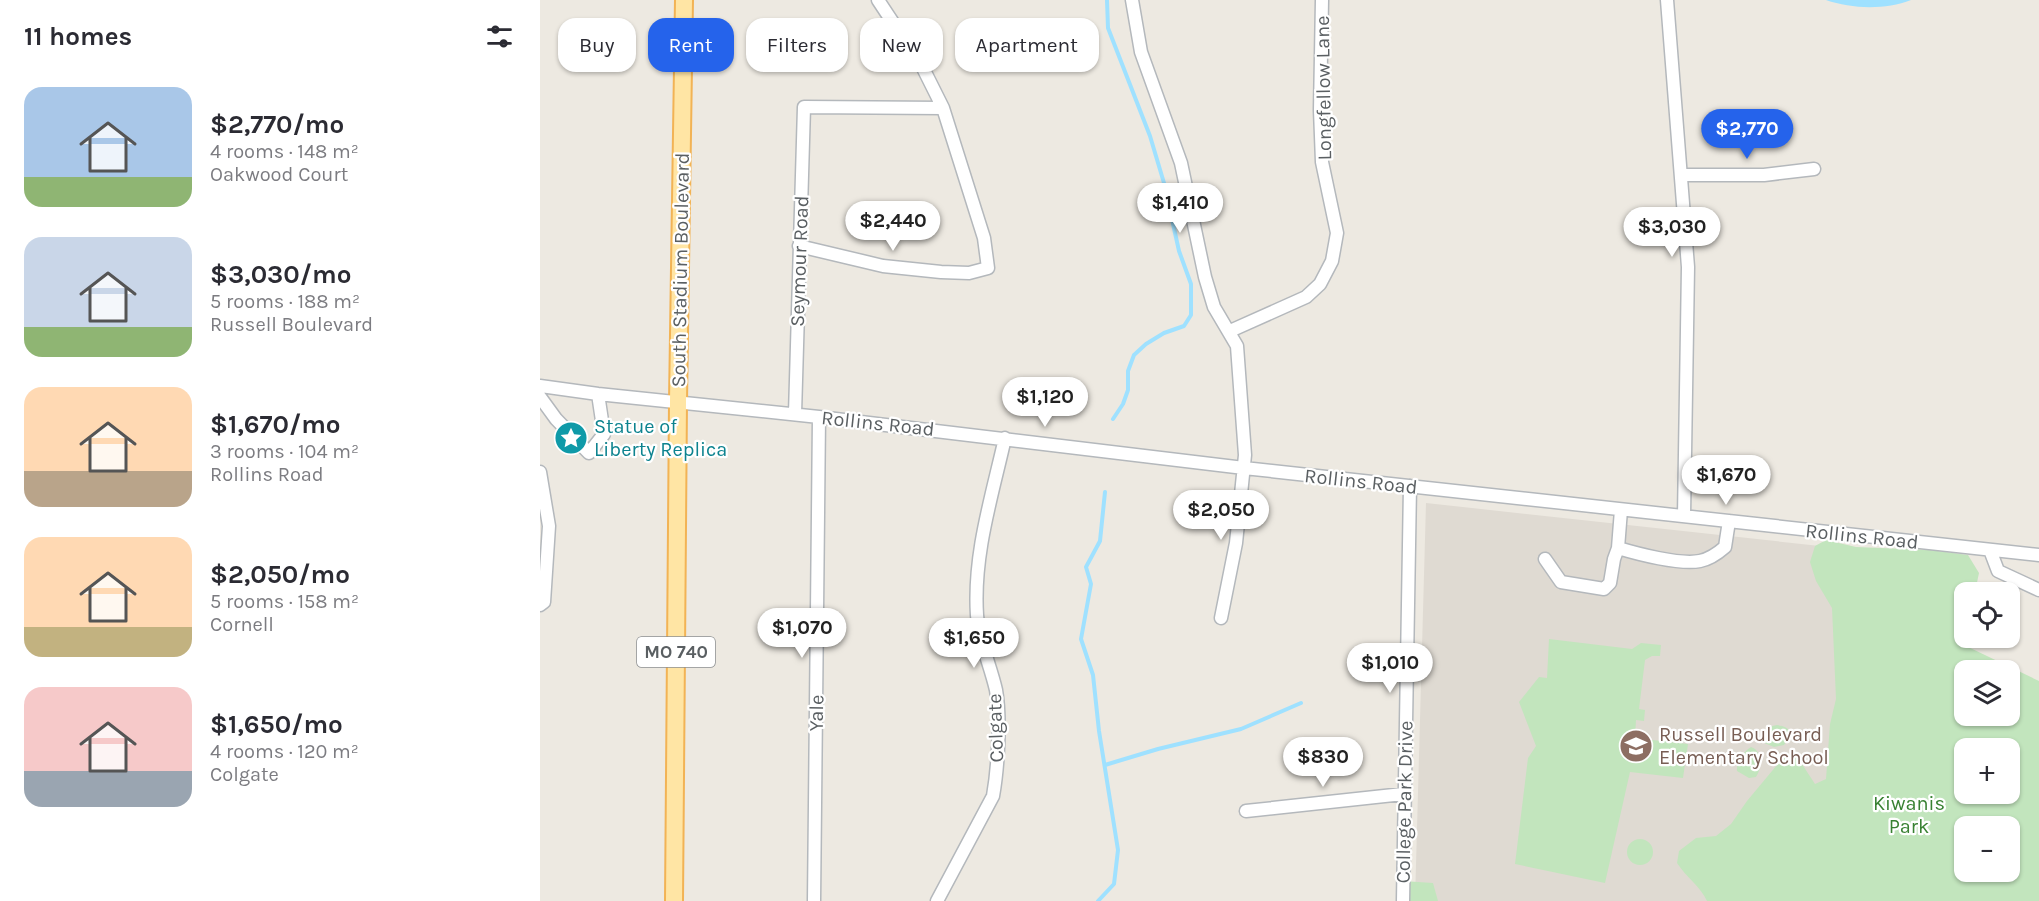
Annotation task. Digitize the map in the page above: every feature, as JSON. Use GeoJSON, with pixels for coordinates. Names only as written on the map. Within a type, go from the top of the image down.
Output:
{"type":"FeatureCollection","features":[{"type":"Feature","properties":{"kind":"main road","name":"South Stadium Boulevard"},"geometry":{"type":"LineString","coordinates":[[674,901],[684,0]]}},
{"type":"Feature","properties":{"kind":"street"},"geometry":{"type":"LineString","coordinates":[[799,246],[895,267],[969,273],[988,268],[984,238],[944,108],[923,68],[878,0]]}},
{"type":"Feature","properties":{"kind":"street"},"geometry":{"type":"LineString","coordinates":[[1132,0],[1141,51],[1180,163],[1204,277],[1214,307],[1237,346],[1245,448],[1244,468],[1236,543],[1221,618]]}},
{"type":"Feature","properties":{"kind":"street","name":"Longfellow Lane"},"geometry":{"type":"LineString","coordinates":[[1230,331],[1306,297],[1320,284],[1332,261],[1337,233],[1322,162],[1320,110],[1322,0]]}},
{"type":"Feature","properties":{"kind":"street"},"geometry":{"type":"LineString","coordinates":[[1667,0],[1688,267],[1684,516]]}},
{"type":"Feature","properties":{"kind":"street","name":"Seymour Road"},"geometry":{"type":"LineString","coordinates":[[795,414],[804,107],[944,108]]}},
{"type":"Feature","properties":{"kind":"street"},"geometry":{"type":"LineString","coordinates":[[1681,175],[1764,175],[1814,169]]}},
{"type":"Feature","properties":{"kind":"street","name":"Rollins Road"},"geometry":{"type":"LineString","coordinates":[[540,386],[1005,438],[1244,468],[2039,555]]}},
{"type":"Feature","properties":{"kind":"street"},"geometry":{"type":"LineString","coordinates":[[540,397],[556,419],[589,453],[604,434],[598,394]]}},
{"type":"Feature","properties":{"kind":"street","name":"Yale"},"geometry":{"type":"LineString","coordinates":[[814,901],[819,417]]}},
{"type":"Feature","properties":{"kind":"street","name":"Colgate"},"geometry":{"type":"LineString","coordinates":[[937,901],[993,796],[996,779],[998,711],[996,692],[980,638],[977,613],[978,570],[981,543],[1005,438]]}},
{"type":"Feature","properties":{"kind":"street"},"geometry":{"type":"LineString","coordinates":[[540,472],[549,526],[544,602],[540,605]]}},
{"type":"Feature","properties":{"kind":"street","name":"College Park Drive"},"geometry":{"type":"LineString","coordinates":[[1403,901],[1403,794],[1410,486]]}},
{"type":"Feature","properties":{"kind":"street"},"geometry":{"type":"LineString","coordinates":[[1545,559],[1561,582],[1604,589],[1610,583],[1618,548],[1622,510]]}},
{"type":"Feature","properties":{"kind":"street"},"geometry":{"type":"LineString","coordinates":[[1618,548],[1641,556],[1700,561],[1725,548],[1730,521]]}},
{"type":"Feature","properties":{"kind":"street"},"geometry":{"type":"LineString","coordinates":[[1990,550],[1998,572],[2039,590]]}},
{"type":"Feature","properties":{"kind":"street"},"geometry":{"type":"LineString","coordinates":[[1246,811],[1403,794]]}},
{"type":"Feature","properties":{"kind":"shaded area","name":"Russell Boulevard Elementary School"},"geometry":{"type":"Polygon","coordinates":[[[1426,503],[1857,550],[1849,901],[1415,901],[1426,503]]]}},
{"type":"Feature","properties":{"kind":"green space","name":"Kiwanis Park"},"geometry":{"type":"Polygon","coordinates":[[[1826,540],[1856,547],[1930,550],[1968,555],[1979,573],[1977,582],[1954,582],[1954,648],[1970,648],[1995,660],[1954,660],[1954,726],[2020,726],[2020,672],[2039,681],[2039,901],[1707,901],[1677,863],[1679,851],[1696,838],[1716,836],[1731,824],[1787,753],[1798,758],[1815,784],[1826,779],[1830,724],[1836,699],[1832,608],[1816,581],[1810,562],[1815,546],[1826,540]]]}},
{"type":"Feature","properties":{"kind":"green space"},"geometry":{"type":"Polygon","coordinates":[[[1549,639],[1632,649],[1641,643],[1661,645],[1660,656],[1652,656],[1645,660],[1639,709],[1645,710],[1644,721],[1636,720],[1635,738],[1688,744],[1683,778],[1630,772],[1605,883],[1515,864],[1528,758],[1536,746],[1519,702],[1539,677],[1547,678],[1549,639]]]}},
{"type":"Feature","properties":{"kind":"green space"},"geometry":{"type":"Polygon","coordinates":[[[1784,726],[1791,734],[1784,745],[1774,747],[1762,742],[1763,732],[1768,727],[1784,726]]]}},
{"type":"Feature","properties":{"kind":"green space"},"geometry":{"type":"Polygon","coordinates":[[[1751,747],[1758,752],[1760,765],[1756,777],[1749,778],[1737,771],[1737,768],[1745,752],[1751,747]]]}},
{"type":"Feature","properties":{"kind":"green space"},"geometry":{"type":"Polygon","coordinates":[[[1640,839],[1649,843],[1653,852],[1649,861],[1640,865],[1631,861],[1627,852],[1631,843],[1640,839]]]}},
{"type":"Feature","properties":{"kind":"green space"},"geometry":{"type":"Polygon","coordinates":[[[1403,881],[1433,883],[1438,901],[1403,901],[1403,881]]]}},
{"type":"Feature","properties":{"kind":"water"},"geometry":{"type":"Polygon","coordinates":[[[1826,0],[1911,0],[1880,7],[1868,7],[1826,0]]]}},
{"type":"Feature","properties":{"kind":"waterway"},"geometry":{"type":"LineString","coordinates":[[1107,0],[1108,28],[1150,136],[1164,183],[1179,251],[1191,284],[1191,315],[1184,326],[1164,333],[1134,355],[1128,371],[1128,390],[1123,404],[1113,419]]}},
{"type":"Feature","properties":{"kind":"waterway"},"geometry":{"type":"LineString","coordinates":[[1098,901],[1114,884],[1118,850],[1099,731],[1093,675],[1081,639],[1091,584],[1086,567],[1100,541],[1105,492]]}},
{"type":"Feature","properties":{"kind":"waterway"},"geometry":{"type":"LineString","coordinates":[[1105,765],[1158,749],[1241,729],[1301,703]]}},
{"type":"Feature","properties":{"kind":"place","name":"Statue of Liberty Replica"},"geometry":{"type":"Point","coordinates":[571,438]}},
{"type":"Feature","properties":{"kind":"place","name":"Russell Boulevard Elementary School"},"geometry":{"type":"Point","coordinates":[1636,746]}}]}
